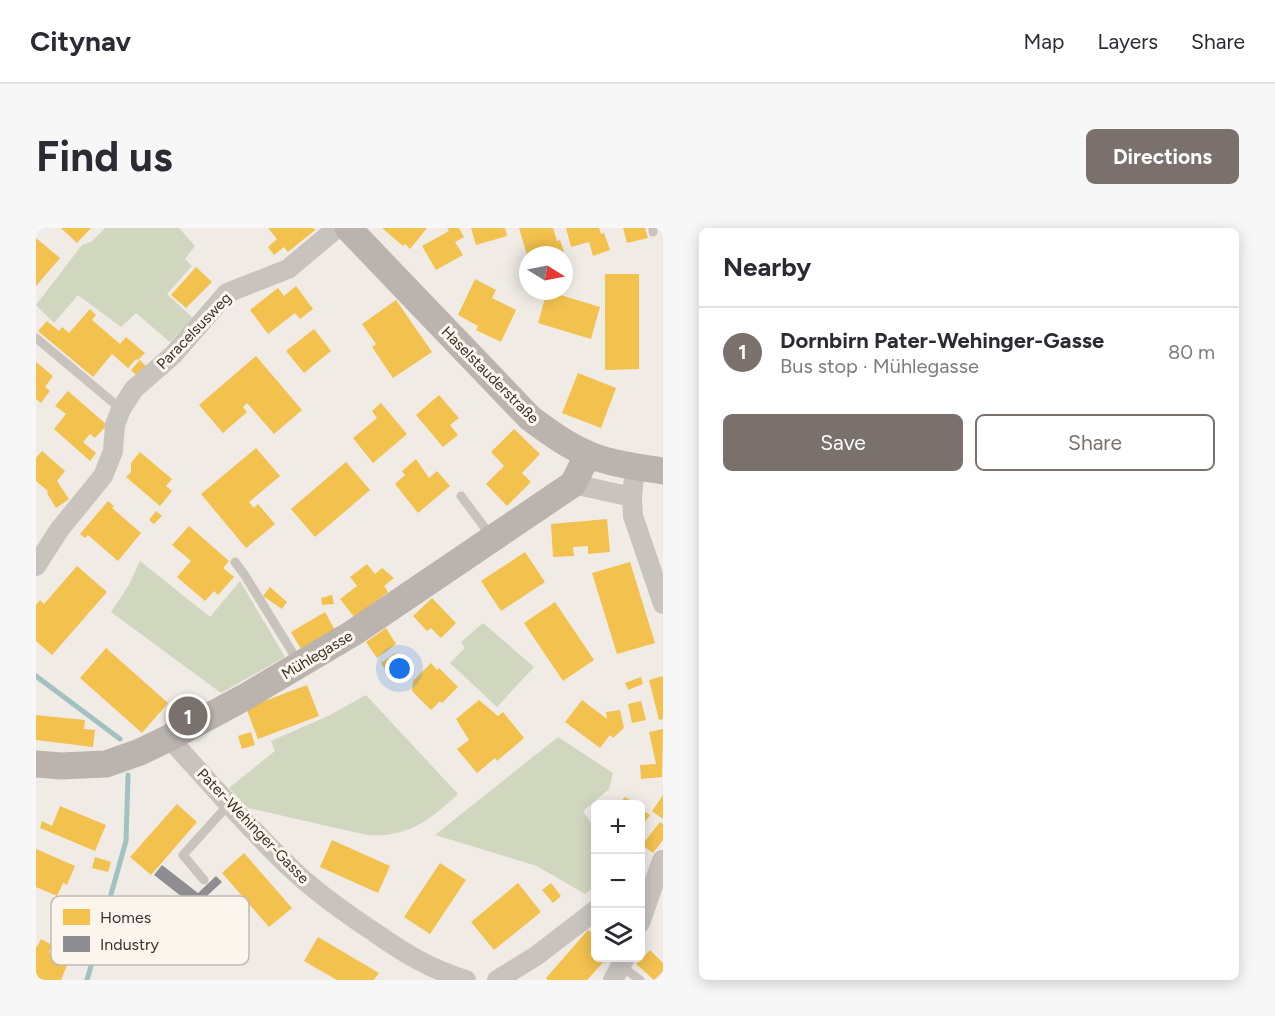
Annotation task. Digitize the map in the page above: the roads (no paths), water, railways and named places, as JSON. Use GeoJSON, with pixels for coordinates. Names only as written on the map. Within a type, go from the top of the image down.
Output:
{"type":"FeatureCollection","features":[{"type":"Feature","properties":{"kind":"street","name":"Paracelsusweg"},"geometry":{"type":"LineString","coordinates":[[36,566],[59,530],[101,479],[112,451],[114,425],[121,409],[135,389],[173,355],[227,293],[288,269],[337,228]]}},
{"type":"Feature","properties":{"kind":"street","name":"Haselstauderstraße"},"geometry":{"type":"LineString","coordinates":[[348,228],[530,418],[560,440],[588,454],[607,461],[663,471]]}},
{"type":"Feature","properties":{"kind":"street","name":"Mühlegasse"},"geometry":{"type":"LineString","coordinates":[[36,764],[61,766],[106,764],[140,752],[300,665],[353,633],[573,484],[588,454]]}},
{"type":"Feature","properties":{"kind":"street"},"geometry":{"type":"LineString","coordinates":[[635,466],[633,516],[663,604]]}},
{"type":"Feature","properties":{"kind":"street"},"geometry":{"type":"LineString","coordinates":[[573,484],[632,497]]}},
{"type":"Feature","properties":{"kind":"street","name":"Pater-Wehinger-Gasse"},"geometry":{"type":"LineString","coordinates":[[169,738],[299,876],[346,913],[412,958],[446,974],[466,980]]}},
{"type":"Feature","properties":{"kind":"street"},"geometry":{"type":"LineString","coordinates":[[645,873],[663,860]]}},
{"type":"Feature","properties":{"kind":"street"},"geometry":{"type":"LineString","coordinates":[[645,909],[663,860]]}},
{"type":"Feature","properties":{"kind":"street"},"geometry":{"type":"LineString","coordinates":[[496,980],[536,956],[591,914]]}},
{"type":"Feature","properties":{"kind":"lane"},"geometry":{"type":"LineString","coordinates":[[36,338],[121,409]]}},
{"type":"Feature","properties":{"kind":"lane"},"geometry":{"type":"LineString","coordinates":[[461,496],[493,538]]}},
{"type":"Feature","properties":{"kind":"lane"},"geometry":{"type":"LineString","coordinates":[[235,562],[300,665]]}},
{"type":"Feature","properties":{"kind":"lane"},"geometry":{"type":"LineString","coordinates":[[204,880],[183,855],[229,804]]}},
{"type":"Feature","properties":{"kind":"lane"},"geometry":{"type":"LineString","coordinates":[[620,968],[640,980]]}},
{"type":"Feature","properties":{"kind":"waterway"},"geometry":{"type":"LineString","coordinates":[[36,676],[120,739]]}},
{"type":"Feature","properties":{"kind":"waterway"},"geometry":{"type":"LineString","coordinates":[[111,896],[126,841],[128,775]]}},
{"type":"Feature","properties":{"kind":"waterway"},"geometry":{"type":"LineString","coordinates":[[87,980],[91,965]]}},
{"type":"Feature","properties":{"kind":"place","name":"Dornbirn Pater-Wehinger-Gasse"},"geometry":{"type":"Point","coordinates":[188,716]}}]}
